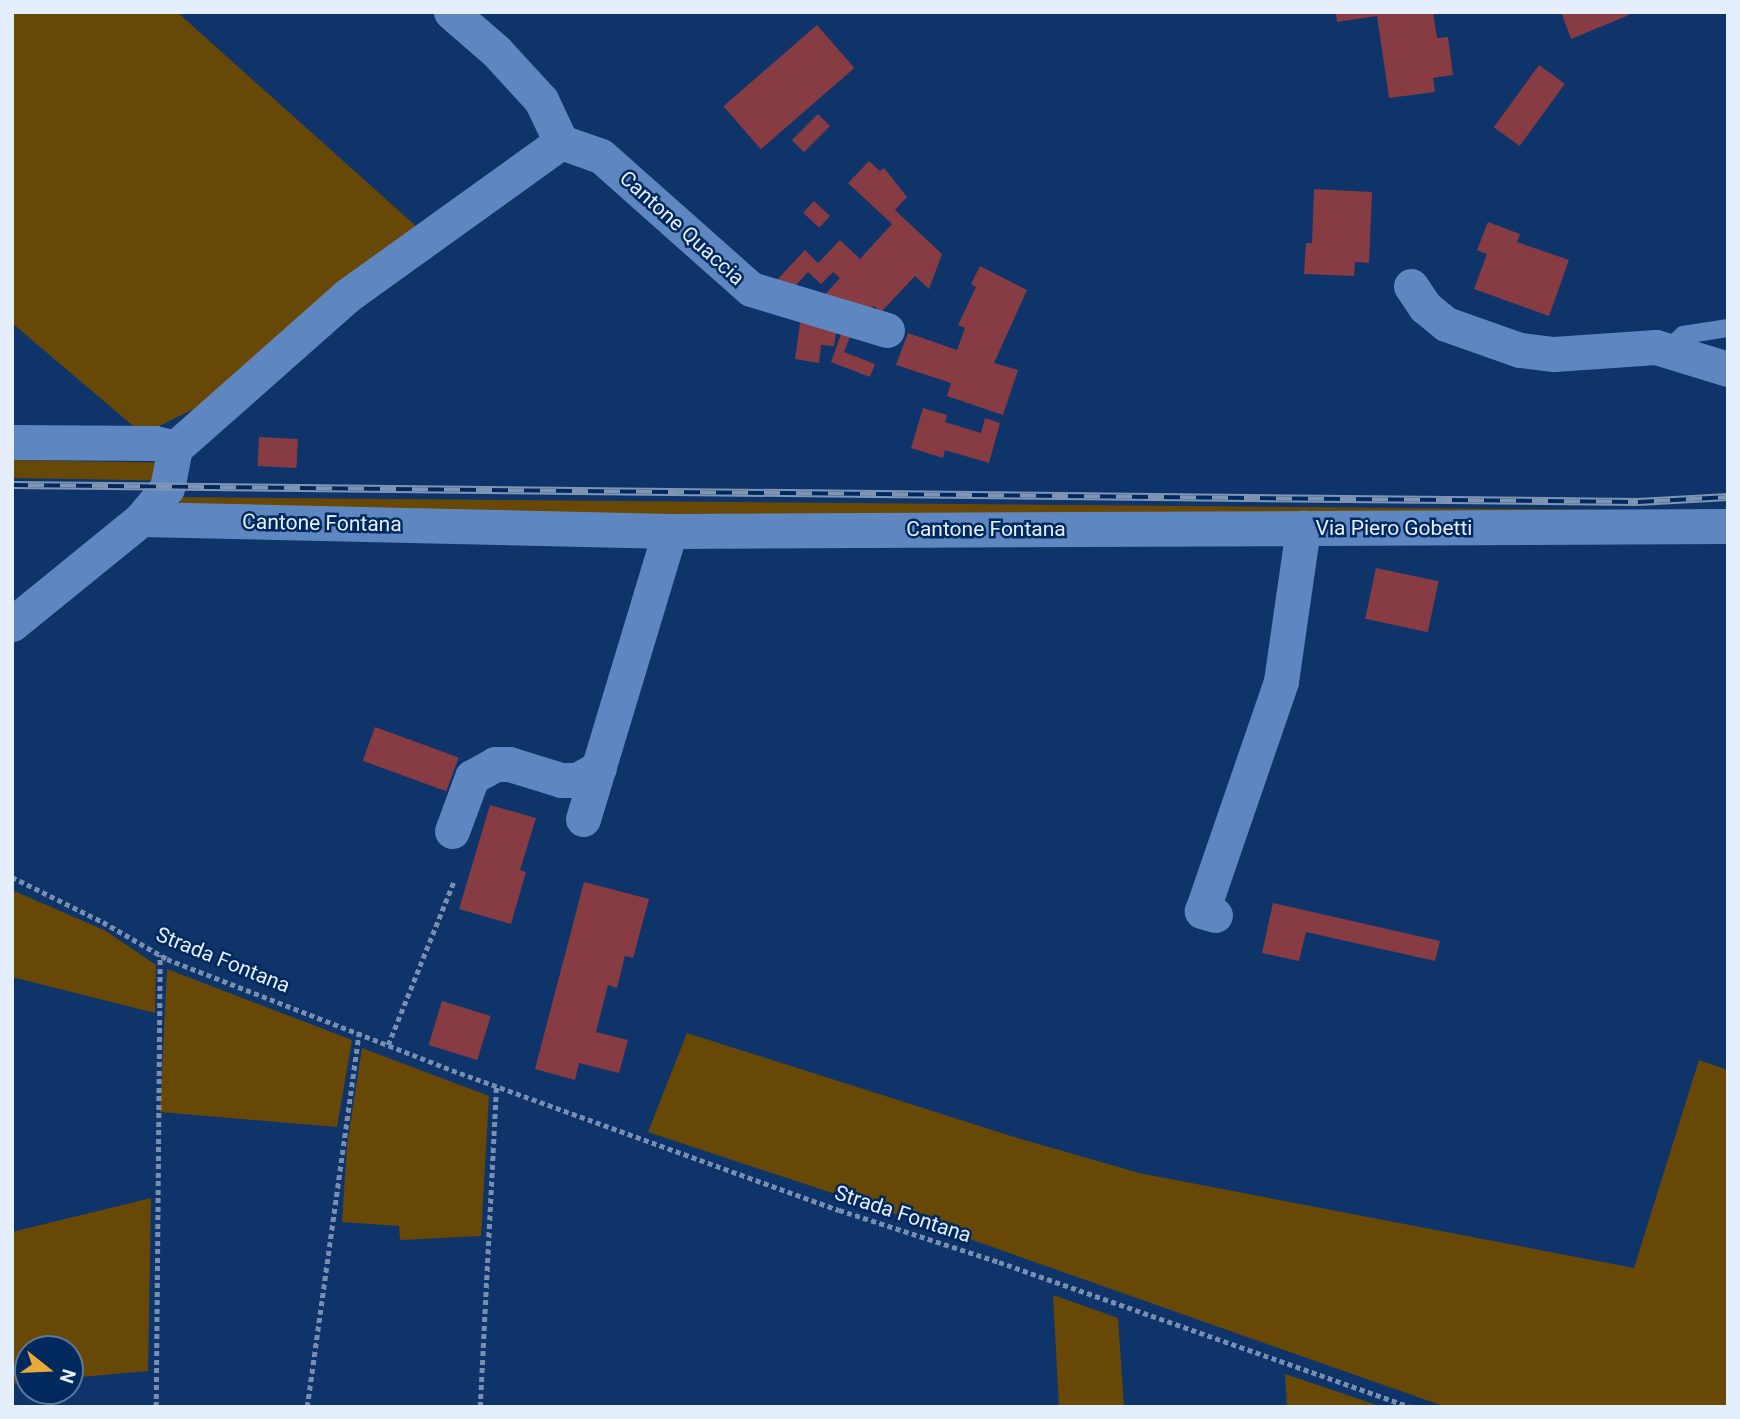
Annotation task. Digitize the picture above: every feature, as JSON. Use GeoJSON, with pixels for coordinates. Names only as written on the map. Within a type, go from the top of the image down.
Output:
{"type":"FeatureCollection","features":[{"type":"Feature","properties":{"kind":"street"},"geometry":{"type":"LineString","coordinates":[[12,624],[141,519],[167,488],[175,448],[348,295],[561,142],[541,100],[496,51],[451,12]]}},
{"type":"Feature","properties":{"kind":"street","name":"Cantone Quaccia"},"geometry":{"type":"LineString","coordinates":[[561,142],[601,156],[751,289],[887,330]]}},
{"type":"Feature","properties":{"kind":"street"},"geometry":{"type":"LineString","coordinates":[[1411,286],[1425,307],[1446,324],[1520,350],[1554,354],[1656,347],[1728,369]]}},
{"type":"Feature","properties":{"kind":"street"},"geometry":{"type":"LineString","coordinates":[[12,442],[155,443],[175,448]]}},
{"type":"Feature","properties":{"kind":"street","name":"Cantone Fontana"},"geometry":{"type":"LineString","coordinates":[[141,519],[670,531],[1303,528]]}},
{"type":"Feature","properties":{"kind":"street","name":"Via Piero Gobetti"},"geometry":{"type":"LineString","coordinates":[[1215,915],[1202,911],[1281,681],[1303,528],[1728,526]]}},
{"type":"Feature","properties":{"kind":"street"},"geometry":{"type":"LineString","coordinates":[[583,820],[670,531]]}},
{"type":"Feature","properties":{"kind":"street"},"geometry":{"type":"LineString","coordinates":[[452,831],[472,777],[495,764],[509,764],[561,780],[577,780],[599,768]]}},
{"type":"Feature","properties":{"kind":"lane"},"geometry":{"type":"LineString","coordinates":[[1667,350],[1683,335],[1728,328]]}},
{"type":"Feature","properties":{"kind":"path","name":"Strada Fontana"},"geometry":{"type":"LineString","coordinates":[[12,877],[103,922],[160,955],[496,1087],[825,1205],[1012,1266],[1410,1407]]}},
{"type":"Feature","properties":{"kind":"path"},"geometry":{"type":"LineString","coordinates":[[388,1045],[454,881]]}},
{"type":"Feature","properties":{"kind":"path"},"geometry":{"type":"LineString","coordinates":[[156,1407],[160,955]]}},
{"type":"Feature","properties":{"kind":"path"},"geometry":{"type":"LineString","coordinates":[[307,1407],[359,1032]]}},
{"type":"Feature","properties":{"kind":"path"},"geometry":{"type":"LineString","coordinates":[[480,1407],[496,1087]]}},
{"type":"Feature","properties":{"kind":"shaded area"},"geometry":{"type":"Polygon","coordinates":[[[12,12],[177,12],[417,227],[198,407],[155,428],[139,431],[12,323],[12,12]]]}},
{"type":"Feature","properties":{"kind":"shaded area"},"geometry":{"type":"Polygon","coordinates":[[[12,460],[158,463],[158,481],[12,478],[12,460]]]}},
{"type":"Feature","properties":{"kind":"shaded area"},"geometry":{"type":"Polygon","coordinates":[[[176,497],[1633,510],[719,518],[183,506],[176,497]]]}},
{"type":"Feature","properties":{"kind":"shaded area"},"geometry":{"type":"Polygon","coordinates":[[[12,890],[106,931],[156,965],[155,1013],[12,977],[12,890]]]}},
{"type":"Feature","properties":{"kind":"shaded area"},"geometry":{"type":"Polygon","coordinates":[[[167,969],[352,1040],[337,1127],[160,1112],[167,969]]]}},
{"type":"Feature","properties":{"kind":"shaded area"},"geometry":{"type":"Polygon","coordinates":[[[687,1033],[1011,1136],[1139,1173],[1634,1268],[1699,1060],[1728,1070],[1728,1407],[1446,1407],[944,1230],[648,1132],[687,1033]]]}},
{"type":"Feature","properties":{"kind":"shaded area"},"geometry":{"type":"Polygon","coordinates":[[[362,1048],[489,1096],[481,1236],[400,1240],[399,1226],[342,1222],[347,1145],[362,1048]]]}},
{"type":"Feature","properties":{"kind":"shaded area"},"geometry":{"type":"Polygon","coordinates":[[[151,1198],[148,1371],[84,1377],[84,1335],[14,1335],[12,1384],[12,1232],[151,1198]]]}},
{"type":"Feature","properties":{"kind":"shaded area"},"geometry":{"type":"Polygon","coordinates":[[[1053,1295],[1118,1318],[1124,1407],[1059,1407],[1053,1295]]]}},
{"type":"Feature","properties":{"kind":"shaded area"},"geometry":{"type":"Polygon","coordinates":[[[1285,1374],[1359,1399],[1382,1407],[1287,1407],[1285,1374]]]}},
{"type":"Feature","properties":{"kind":"building"},"geometry":{"type":"Polygon","coordinates":[[[1336,12],[1433,12],[1437,38],[1448,37],[1453,75],[1433,78],[1435,92],[1389,98],[1377,16],[1337,22],[1336,12]]]}},
{"type":"Feature","properties":{"kind":"building"},"geometry":{"type":"Polygon","coordinates":[[[1561,12],[1628,12],[1629,15],[1571,39],[1561,12]]]}},
{"type":"Feature","properties":{"kind":"building"},"geometry":{"type":"Polygon","coordinates":[[[817,25],[854,68],[761,149],[723,106],[817,25]]]}},
{"type":"Feature","properties":{"kind":"building"},"geometry":{"type":"Polygon","coordinates":[[[1539,65],[1565,84],[1520,146],[1494,127],[1539,65]]]}},
{"type":"Feature","properties":{"kind":"building"},"geometry":{"type":"Polygon","coordinates":[[[818,114],[830,126],[804,152],[792,140],[818,114]]]}},
{"type":"Feature","properties":{"kind":"building"},"geometry":{"type":"Polygon","coordinates":[[[869,161],[880,171],[884,168],[907,197],[895,210],[942,254],[929,289],[915,276],[881,312],[874,306],[869,312],[851,308],[840,297],[829,309],[820,300],[840,278],[833,272],[821,284],[808,272],[788,294],[775,282],[805,250],[818,263],[840,240],[860,259],[892,224],[848,183],[869,161]]]}},
{"type":"Feature","properties":{"kind":"building"},"geometry":{"type":"Polygon","coordinates":[[[1314,189],[1372,192],[1369,263],[1355,262],[1354,276],[1304,274],[1306,243],[1312,243],[1314,189]]]}},
{"type":"Feature","properties":{"kind":"building"},"geometry":{"type":"Polygon","coordinates":[[[814,201],[830,216],[819,228],[803,213],[814,201]]]}},
{"type":"Feature","properties":{"kind":"building"},"geometry":{"type":"Polygon","coordinates":[[[1488,222],[1520,234],[1517,242],[1569,260],[1549,316],[1474,289],[1487,254],[1477,250],[1488,222]]]}},
{"type":"Feature","properties":{"kind":"building"},"geometry":{"type":"Polygon","coordinates":[[[980,266],[1027,290],[994,363],[1018,370],[1003,415],[947,396],[951,383],[896,365],[908,333],[957,350],[965,328],[958,325],[976,287],[971,284],[980,266]]]}},
{"type":"Feature","properties":{"kind":"building"},"geometry":{"type":"Polygon","coordinates":[[[800,323],[837,327],[834,346],[821,345],[819,363],[795,359],[800,323]]]}},
{"type":"Feature","properties":{"kind":"building"},"geometry":{"type":"Polygon","coordinates":[[[841,334],[850,337],[844,352],[875,364],[870,377],[831,362],[841,334]]]}},
{"type":"Feature","properties":{"kind":"building"},"geometry":{"type":"Polygon","coordinates":[[[923,408],[947,415],[945,422],[981,433],[985,418],[1000,423],[989,463],[945,450],[943,458],[911,448],[923,408]]]}},
{"type":"Feature","properties":{"kind":"building"},"geometry":{"type":"Polygon","coordinates":[[[259,437],[298,439],[296,468],[257,466],[259,437]]]}},
{"type":"Feature","properties":{"kind":"building"},"geometry":{"type":"Polygon","coordinates":[[[1376,568],[1439,581],[1428,632],[1365,619],[1376,568]]]}},
{"type":"Feature","properties":{"kind":"building"},"geometry":{"type":"Polygon","coordinates":[[[375,727],[459,757],[446,791],[363,761],[375,727]]]}},
{"type":"Feature","properties":{"kind":"building"},"geometry":{"type":"Polygon","coordinates":[[[490,805],[536,818],[520,870],[526,872],[511,924],[459,909],[490,805]]]}},
{"type":"Feature","properties":{"kind":"building"},"geometry":{"type":"Polygon","coordinates":[[[584,882],[649,899],[633,958],[625,956],[617,988],[608,985],[596,1032],[628,1040],[619,1073],[579,1063],[575,1080],[535,1069],[584,882]]]}},
{"type":"Feature","properties":{"kind":"building"},"geometry":{"type":"Polygon","coordinates":[[[1273,903],[1440,941],[1435,961],[1306,932],[1299,961],[1262,953],[1273,903]]]}},
{"type":"Feature","properties":{"kind":"building"},"geometry":{"type":"Polygon","coordinates":[[[442,1001],[491,1016],[477,1060],[429,1045],[442,1001]]]}},
{"type":"Feature","properties":{"kind":"railway"},"geometry":{"type":"LineString","coordinates":[[12,485],[1638,502],[1728,497]]}}]}
